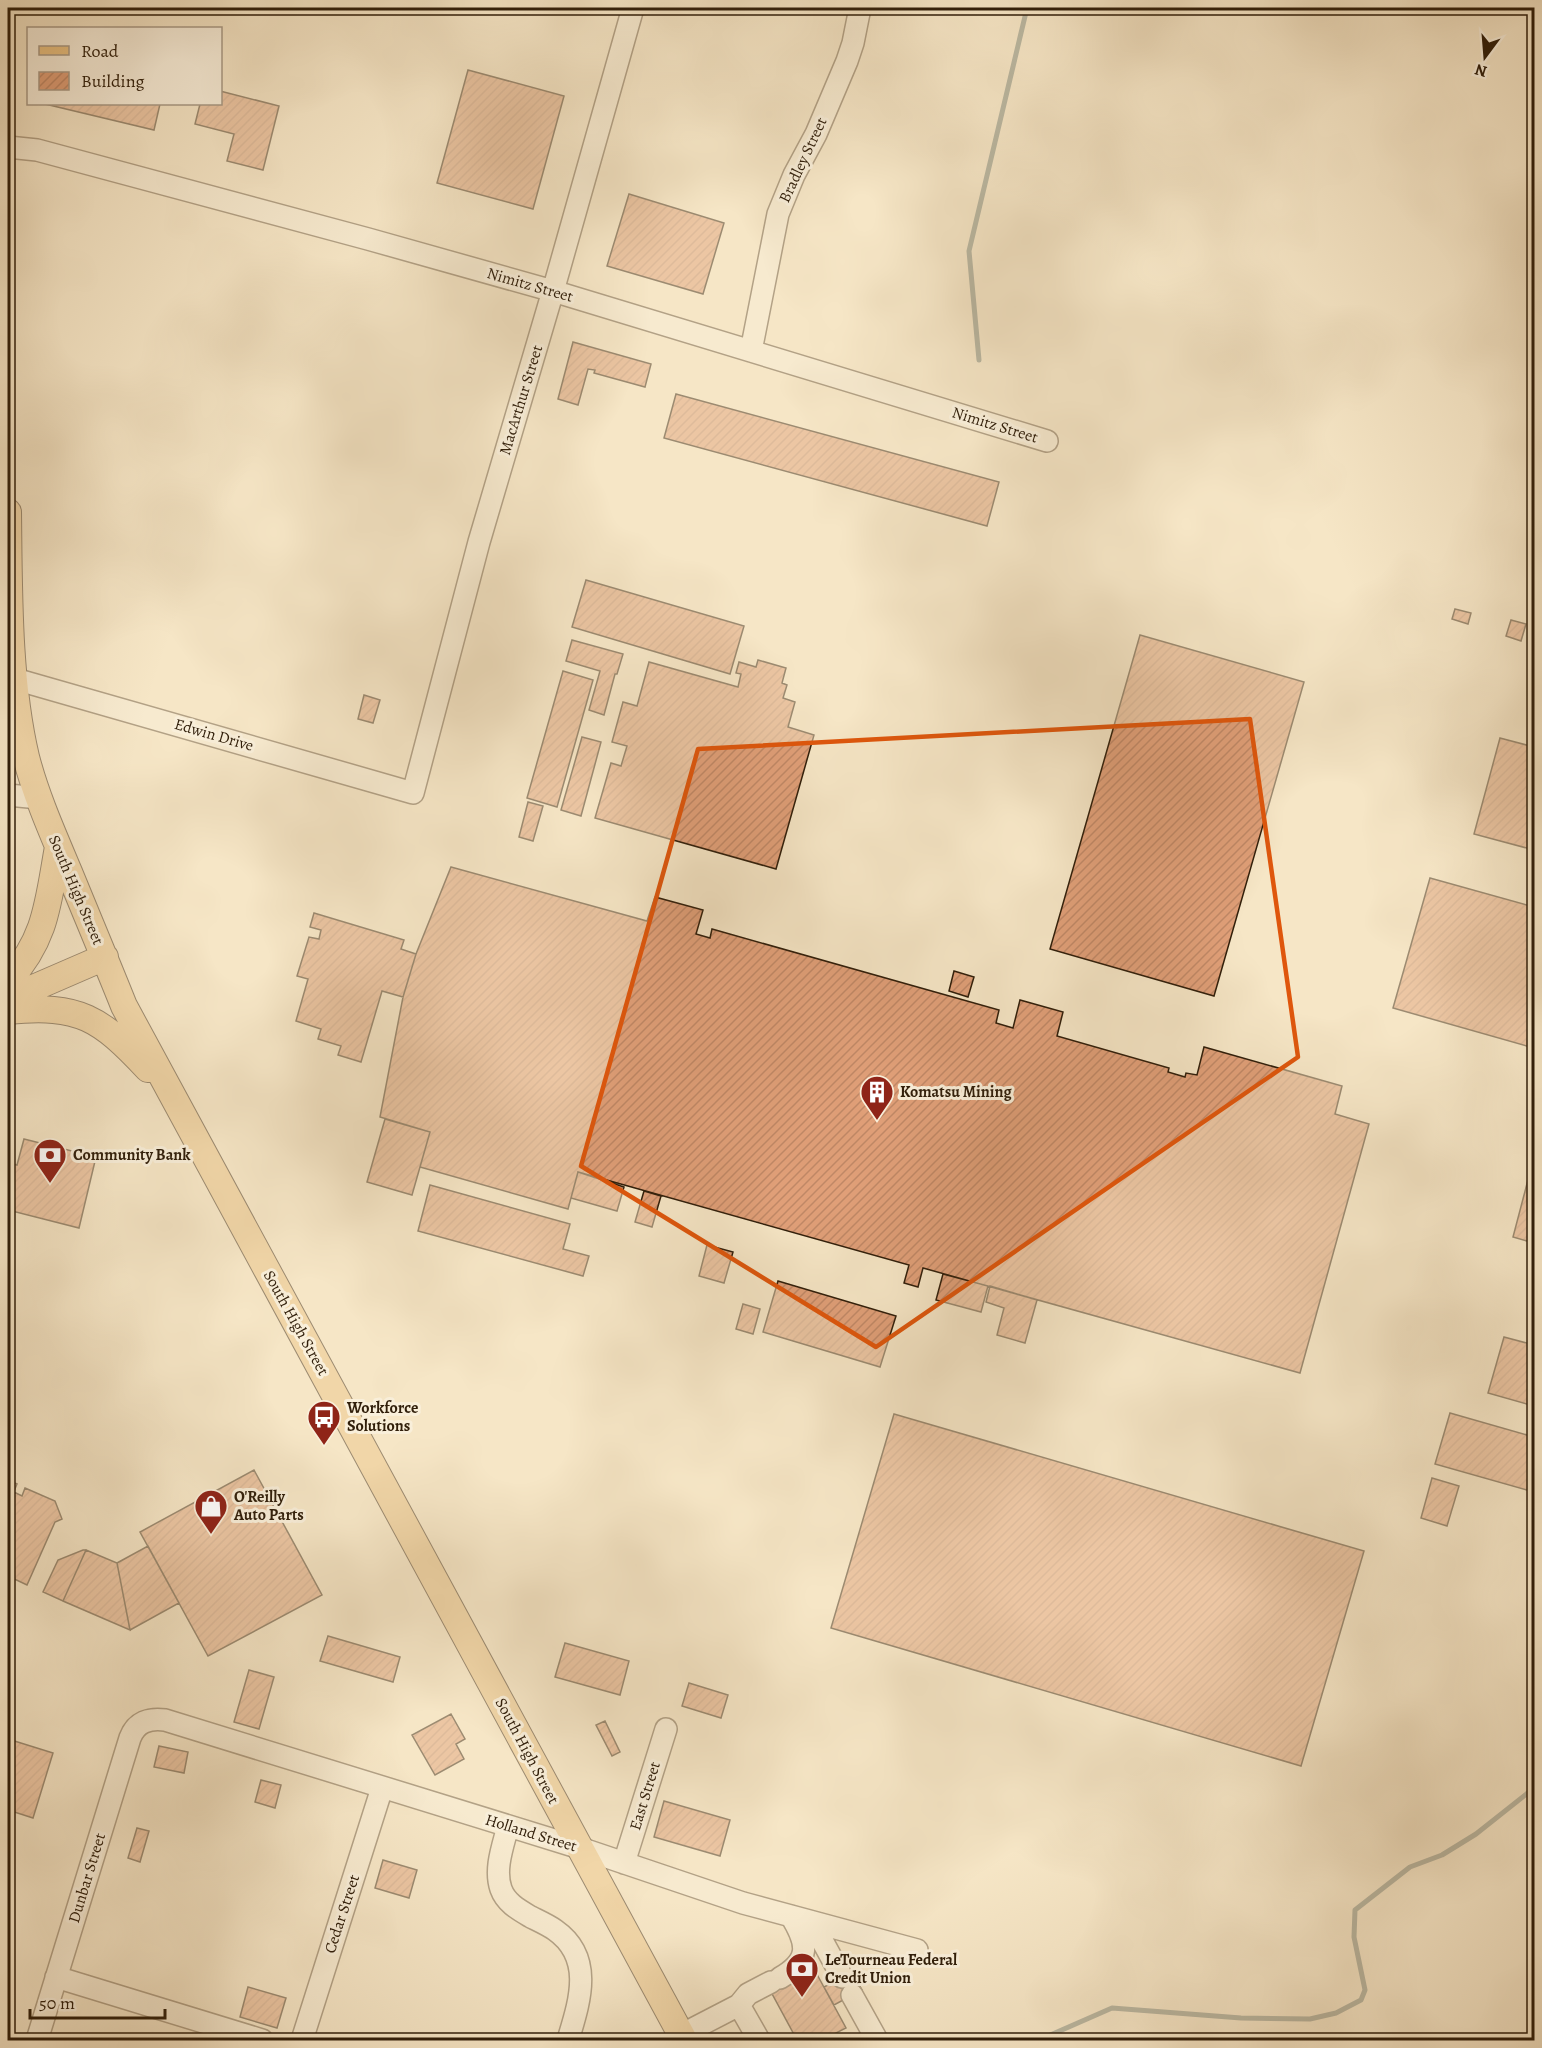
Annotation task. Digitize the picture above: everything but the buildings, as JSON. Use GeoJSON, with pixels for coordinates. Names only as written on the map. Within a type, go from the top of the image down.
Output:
{"type":"FeatureCollection","features":[{"type":"Feature","properties":{"kind":"main road","name":"South High Street"},"geometry":{"type":"LineString","coordinates":[[8,512],[10,651],[24,747],[32,780],[124,1006],[682,2038]]}},
{"type":"Feature","properties":{"kind":"main road"},"geometry":{"type":"LineString","coordinates":[[8,981],[29,955],[42,926],[58,847]]}},
{"type":"Feature","properties":{"kind":"main road"},"geometry":{"type":"LineString","coordinates":[[8,999],[105,957]]}},
{"type":"Feature","properties":{"kind":"main road"},"geometry":{"type":"LineString","coordinates":[[8,1011],[44,1008],[70,1012],[95,1022],[119,1038],[172,1093]]}},
{"type":"Feature","properties":{"kind":"street","name":"MacArthur Street"},"geometry":{"type":"LineString","coordinates":[[413,793],[479,542],[633,8]]}},
{"type":"Feature","properties":{"kind":"street","name":"Bradley Street"},"geometry":{"type":"LineString","coordinates":[[751,351],[778,214],[847,61],[860,8]]}},
{"type":"Feature","properties":{"kind":"street","name":"Nimitz Street"},"geometry":{"type":"LineString","coordinates":[[8,147],[48,153],[553,291],[1047,441]]}},
{"type":"Feature","properties":{"kind":"street","name":"Edwin Drive"},"geometry":{"type":"LineString","coordinates":[[15,679],[413,793]]}},
{"type":"Feature","properties":{"kind":"street"},"geometry":{"type":"LineString","coordinates":[[8,795],[39,798]]}},
{"type":"Feature","properties":{"kind":"street","name":"Holland Street"},"geometry":{"type":"LineString","coordinates":[[145,1721],[165,1720],[579,1848],[743,1903],[917,1950]]}},
{"type":"Feature","properties":{"kind":"street","name":"Dunbar Street"},"geometry":{"type":"LineString","coordinates":[[37,2040],[130,1738],[134,1729],[145,1721]]}},
{"type":"Feature","properties":{"kind":"street","name":"East Street"},"geometry":{"type":"LineString","coordinates":[[624,1863],[666,1729]]}},
{"type":"Feature","properties":{"kind":"street","name":"Cedar Street"},"geometry":{"type":"LineString","coordinates":[[302,2040],[382,1788]]}},
{"type":"Feature","properties":{"kind":"street"},"geometry":{"type":"LineString","coordinates":[[508,1826],[499,1867],[502,1892],[518,1910],[555,1930],[564,1938],[575,1955],[581,1975],[581,1992],[568,2040]]}},
{"type":"Feature","properties":{"kind":"street"},"geometry":{"type":"LineString","coordinates":[[682,2038],[739,2005],[748,1994],[798,1965],[805,1945],[801,1919]]}},
{"type":"Feature","properties":{"kind":"street"},"geometry":{"type":"LineString","coordinates":[[801,1919],[847,1986],[877,2040]]}},
{"type":"Feature","properties":{"kind":"street"},"geometry":{"type":"LineString","coordinates":[[56,1977],[262,2040]]}},
{"type":"Feature","properties":{"kind":"street"},"geometry":{"type":"LineString","coordinates":[[739,2005],[759,2040]]}},
{"type":"Feature","properties":{"kind":"highlighted area"},"geometry":{"type":"Polygon","coordinates":[[[1250,719],[1298,1057],[876,1347],[581,1166],[698,749],[1250,719]]]}},
{"type":"Feature","properties":{"kind":"waterway"},"geometry":{"type":"LineString","coordinates":[[979,360],[969,251],[1027,8]]}},
{"type":"Feature","properties":{"kind":"waterway"},"geometry":{"type":"LineString","coordinates":[[1039,2040],[1112,2008],[1241,2018],[1310,2019],[1336,2013],[1361,2000],[1365,1990],[1354,1937],[1355,1910],[1410,1867],[1442,1855],[1476,1834],[1534,1788]]}},
{"type":"Feature","properties":{"kind":"place","name":"Komatsu Mining"},"geometry":{"type":"Point","coordinates":[877,1121]}},
{"type":"Feature","properties":{"kind":"place","name":"Community Bank"},"geometry":{"type":"Point","coordinates":[50,1184]}},
{"type":"Feature","properties":{"kind":"place","name":"Workforce Solutions"},"geometry":{"type":"Point","coordinates":[324,1446]}},
{"type":"Feature","properties":{"kind":"place","name":"O'Reilly Auto Parts"},"geometry":{"type":"Point","coordinates":[211,1535]}},
{"type":"Feature","properties":{"kind":"place","name":"LeTourneau Federal Credit Union"},"geometry":{"type":"Point","coordinates":[802,1998]}}]}
